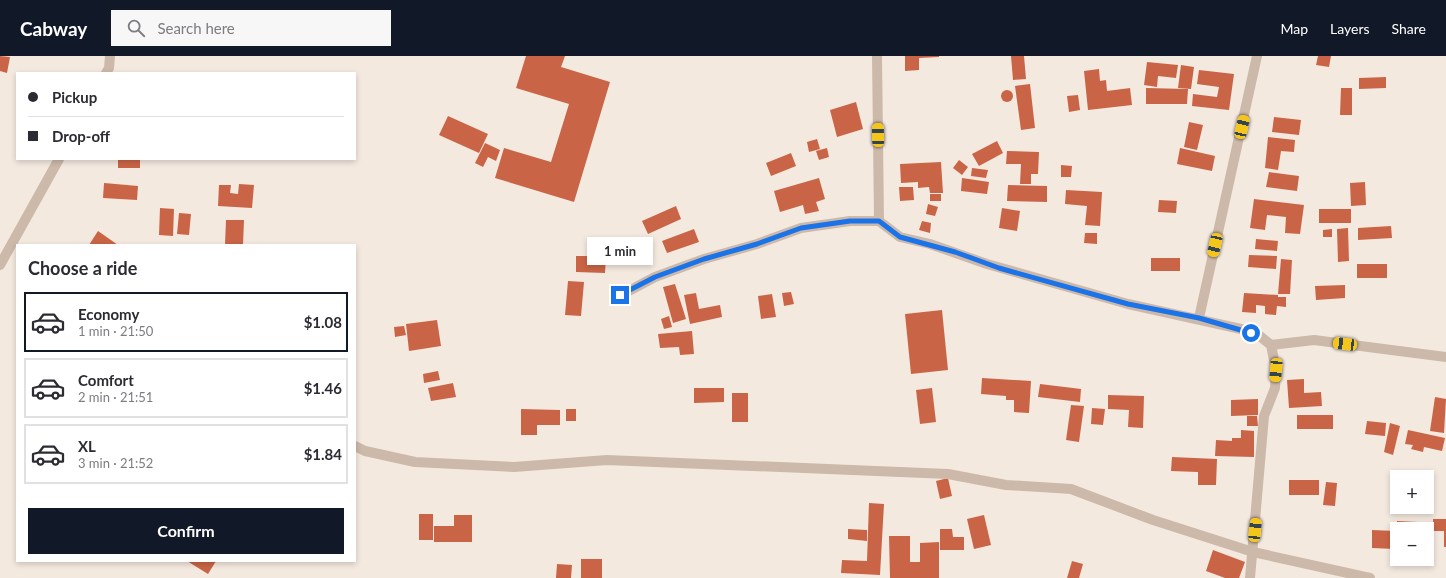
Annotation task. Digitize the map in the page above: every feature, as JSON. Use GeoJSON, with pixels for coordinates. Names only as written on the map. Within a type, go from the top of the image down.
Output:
{"type":"FeatureCollection","features":[{"type":"Feature","properties":{"kind":"street"},"geometry":{"type":"LineString","coordinates":[[107,72],[109,68],[110,56]]}},
{"type":"Feature","properties":{"kind":"street"},"geometry":{"type":"LineString","coordinates":[[877,56],[879,221]]}},
{"type":"Feature","properties":{"kind":"street"},"geometry":{"type":"LineString","coordinates":[[1199,318],[1257,56]]}},
{"type":"Feature","properties":{"kind":"street"},"geometry":{"type":"LineString","coordinates":[[0,265],[15,243],[58,160]]}},
{"type":"Feature","properties":{"kind":"street"},"geometry":{"type":"LineString","coordinates":[[620,295],[655,277],[704,259],[757,244],[801,228],[850,221],[879,221],[900,237],[955,252],[994,267],[1128,304],[1199,318],[1241,329],[1261,337],[1271,345],[1276,370],[1275,388],[1264,416],[1250,578]]}},
{"type":"Feature","properties":{"kind":"street"},"geometry":{"type":"LineString","coordinates":[[1271,345],[1314,340],[1446,357]]}},
{"type":"Feature","properties":{"kind":"street"},"geometry":{"type":"LineString","coordinates":[[356,446],[365,451],[414,462],[514,467],[607,460],[948,474],[1006,484],[1071,488],[1153,520],[1253,552],[1370,578]]}},
{"type":"Feature","properties":{"kind":"building"},"geometry":{"type":"Polygon","coordinates":[[[0,56],[10,57],[7,73],[0,71],[0,56]]]}},
{"type":"Feature","properties":{"kind":"building"},"geometry":{"type":"Polygon","coordinates":[[[526,56],[565,56],[561,67],[610,82],[574,202],[495,178],[504,148],[551,162],[569,104],[516,88],[526,56]]]}},
{"type":"Feature","properties":{"kind":"building"},"geometry":{"type":"Polygon","coordinates":[[[905,56],[939,57],[919,58],[919,70],[905,71],[905,56]]]}},
{"type":"Feature","properties":{"kind":"building"},"geometry":{"type":"Polygon","coordinates":[[[1011,56],[1024,56],[1026,79],[1013,80],[1011,56]]]}},
{"type":"Feature","properties":{"kind":"building"},"geometry":{"type":"Polygon","coordinates":[[[1318,56],[1331,56],[1329,67],[1316,65],[1318,56]]]}},
{"type":"Feature","properties":{"kind":"building"},"geometry":{"type":"Polygon","coordinates":[[[1147,62],[1178,65],[1176,78],[1158,76],[1157,87],[1144,85],[1147,62]]]}},
{"type":"Feature","properties":{"kind":"building"},"geometry":{"type":"Polygon","coordinates":[[[1181,65],[1194,67],[1191,89],[1178,88],[1181,65]]]}},
{"type":"Feature","properties":{"kind":"building"},"geometry":{"type":"Polygon","coordinates":[[[1099,69],[1100,81],[1106,80],[1107,91],[1130,88],[1132,105],[1088,110],[1084,71],[1099,69]]]}},
{"type":"Feature","properties":{"kind":"building"},"geometry":{"type":"Polygon","coordinates":[[[1199,70],[1234,74],[1229,110],[1192,106],[1193,94],[1217,97],[1219,87],[1197,84],[1199,70]]]}},
{"type":"Feature","properties":{"kind":"building"},"geometry":{"type":"Polygon","coordinates":[[[1386,77],[1386,88],[1359,89],[1359,78],[1386,77]]]}},
{"type":"Feature","properties":{"kind":"building"},"geometry":{"type":"Polygon","coordinates":[[[1030,84],[1035,128],[1021,130],[1015,86],[1030,84]]]}},
{"type":"Feature","properties":{"kind":"building"},"geometry":{"type":"Polygon","coordinates":[[[1146,88],[1188,89],[1187,104],[1146,104],[1146,88]]]}},
{"type":"Feature","properties":{"kind":"building"},"geometry":{"type":"Polygon","coordinates":[[[1341,88],[1352,88],[1352,115],[1340,115],[1341,88]]]}},
{"type":"Feature","properties":{"kind":"building"},"geometry":{"type":"Polygon","coordinates":[[[1005,90],[1009,90],[1013,96],[1009,102],[1005,102],[1001,98],[1001,94],[1005,90]]]}},
{"type":"Feature","properties":{"kind":"building"},"geometry":{"type":"Polygon","coordinates":[[[1078,95],[1080,110],[1069,112],[1067,96],[1078,95]]]}},
{"type":"Feature","properties":{"kind":"building"},"geometry":{"type":"Polygon","coordinates":[[[856,102],[863,129],[837,137],[830,110],[856,102]]]}},
{"type":"Feature","properties":{"kind":"building"},"geometry":{"type":"Polygon","coordinates":[[[448,116],[488,134],[479,153],[439,135],[448,116]]]}},
{"type":"Feature","properties":{"kind":"building"},"geometry":{"type":"Polygon","coordinates":[[[1274,117],[1301,120],[1299,135],[1272,132],[1274,117]]]}},
{"type":"Feature","properties":{"kind":"building"},"geometry":{"type":"Polygon","coordinates":[[[1189,122],[1203,125],[1197,150],[1184,147],[1189,122]]]}},
{"type":"Feature","properties":{"kind":"building"},"geometry":{"type":"Polygon","coordinates":[[[1268,137],[1295,140],[1294,152],[1281,151],[1278,170],[1265,168],[1268,137]]]}},
{"type":"Feature","properties":{"kind":"building"},"geometry":{"type":"Polygon","coordinates":[[[817,139],[820,149],[809,152],[807,142],[817,139]]]}},
{"type":"Feature","properties":{"kind":"building"},"geometry":{"type":"Polygon","coordinates":[[[997,141],[1003,153],[979,166],[972,154],[997,141]]]}},
{"type":"Feature","properties":{"kind":"building"},"geometry":{"type":"Polygon","coordinates":[[[485,143],[500,150],[496,161],[488,157],[483,167],[475,163],[485,143]]]}},
{"type":"Feature","properties":{"kind":"building"},"geometry":{"type":"Polygon","coordinates":[[[827,148],[829,157],[819,160],[816,151],[827,148]]]}},
{"type":"Feature","properties":{"kind":"building"},"geometry":{"type":"Polygon","coordinates":[[[1180,148],[1215,156],[1212,171],[1177,164],[1180,148]]]}},
{"type":"Feature","properties":{"kind":"building"},"geometry":{"type":"Polygon","coordinates":[[[1007,151],[1039,152],[1038,174],[1031,174],[1031,184],[1020,184],[1021,164],[1006,164],[1007,151]]]}},
{"type":"Feature","properties":{"kind":"building"},"geometry":{"type":"Polygon","coordinates":[[[791,153],[796,166],[771,176],[766,163],[791,153]]]}},
{"type":"Feature","properties":{"kind":"building"},"geometry":{"type":"Polygon","coordinates":[[[118,160],[140,160],[140,168],[118,168],[118,160]]]}},
{"type":"Feature","properties":{"kind":"building"},"geometry":{"type":"Polygon","coordinates":[[[959,160],[968,167],[962,175],[953,168],[959,160]]]}},
{"type":"Feature","properties":{"kind":"building"},"geometry":{"type":"Polygon","coordinates":[[[941,162],[943,193],[930,193],[929,187],[918,188],[918,182],[901,183],[900,164],[941,162]]]}},
{"type":"Feature","properties":{"kind":"building"},"geometry":{"type":"Polygon","coordinates":[[[1061,165],[1072,166],[1071,177],[1061,177],[1061,165]]]}},
{"type":"Feature","properties":{"kind":"building"},"geometry":{"type":"Polygon","coordinates":[[[972,168],[988,170],[986,178],[971,176],[972,168]]]}},
{"type":"Feature","properties":{"kind":"building"},"geometry":{"type":"Polygon","coordinates":[[[1269,172],[1299,176],[1297,191],[1266,187],[1269,172]]]}},
{"type":"Feature","properties":{"kind":"building"},"geometry":{"type":"Polygon","coordinates":[[[819,178],[825,199],[816,202],[819,211],[805,214],[803,205],[780,212],[774,191],[819,178]]]}},
{"type":"Feature","properties":{"kind":"building"},"geometry":{"type":"Polygon","coordinates":[[[962,178],[989,182],[987,194],[961,191],[962,178]]]}},
{"type":"Feature","properties":{"kind":"building"},"geometry":{"type":"Polygon","coordinates":[[[1365,182],[1366,205],[1351,206],[1350,183],[1365,182]]]}},
{"type":"Feature","properties":{"kind":"building"},"geometry":{"type":"Polygon","coordinates":[[[104,183],[138,186],[137,200],[103,198],[104,183]]]}},
{"type":"Feature","properties":{"kind":"building"},"geometry":{"type":"Polygon","coordinates":[[[239,184],[254,185],[252,208],[218,206],[219,185],[231,185],[230,193],[238,194],[239,184]]]}},
{"type":"Feature","properties":{"kind":"building"},"geometry":{"type":"Polygon","coordinates":[[[1008,185],[1047,186],[1047,202],[1007,201],[1008,185]]]}},
{"type":"Feature","properties":{"kind":"building"},"geometry":{"type":"Polygon","coordinates":[[[899,187],[913,187],[914,200],[900,201],[899,187]]]}},
{"type":"Feature","properties":{"kind":"building"},"geometry":{"type":"Polygon","coordinates":[[[1066,190],[1102,192],[1100,226],[1085,225],[1087,206],[1065,204],[1066,190]]]}},
{"type":"Feature","properties":{"kind":"building"},"geometry":{"type":"Polygon","coordinates":[[[930,194],[941,194],[941,201],[930,201],[930,194]]]}},
{"type":"Feature","properties":{"kind":"building"},"geometry":{"type":"Polygon","coordinates":[[[1254,199],[1304,205],[1300,234],[1285,233],[1286,217],[1267,215],[1265,230],[1250,228],[1254,199]]]}},
{"type":"Feature","properties":{"kind":"building"},"geometry":{"type":"Polygon","coordinates":[[[1159,200],[1177,201],[1176,213],[1158,212],[1159,200]]]}},
{"type":"Feature","properties":{"kind":"building"},"geometry":{"type":"Polygon","coordinates":[[[928,204],[938,207],[935,216],[926,214],[928,204]]]}},
{"type":"Feature","properties":{"kind":"building"},"geometry":{"type":"Polygon","coordinates":[[[676,206],[681,219],[648,234],[642,221],[676,206]]]}},
{"type":"Feature","properties":{"kind":"building"},"geometry":{"type":"Polygon","coordinates":[[[160,208],[174,209],[173,236],[159,235],[160,208]]]}},
{"type":"Feature","properties":{"kind":"building"},"geometry":{"type":"Polygon","coordinates":[[[1002,208],[1020,211],[1017,231],[999,228],[1002,208]]]}},
{"type":"Feature","properties":{"kind":"building"},"geometry":{"type":"Polygon","coordinates":[[[1319,209],[1351,209],[1351,223],[1319,223],[1319,209]]]}},
{"type":"Feature","properties":{"kind":"building"},"geometry":{"type":"Polygon","coordinates":[[[179,213],[191,214],[189,235],[177,234],[179,213]]]}},
{"type":"Feature","properties":{"kind":"building"},"geometry":{"type":"Polygon","coordinates":[[[226,220],[244,220],[243,244],[225,244],[226,220]]]}},
{"type":"Feature","properties":{"kind":"building"},"geometry":{"type":"Polygon","coordinates":[[[922,221],[931,223],[930,233],[919,230],[922,221]]]}},
{"type":"Feature","properties":{"kind":"building"},"geometry":{"type":"Polygon","coordinates":[[[1391,226],[1392,238],[1358,240],[1358,228],[1391,226]]]}},
{"type":"Feature","properties":{"kind":"building"},"geometry":{"type":"Polygon","coordinates":[[[1348,228],[1349,261],[1338,262],[1337,229],[1348,228]]]}},
{"type":"Feature","properties":{"kind":"building"},"geometry":{"type":"Polygon","coordinates":[[[694,229],[699,242],[667,253],[662,241],[694,229]]]}},
{"type":"Feature","properties":{"kind":"building"},"geometry":{"type":"Polygon","coordinates":[[[1332,229],[1332,237],[1323,237],[1323,230],[1332,229]]]}},
{"type":"Feature","properties":{"kind":"building"},"geometry":{"type":"Polygon","coordinates":[[[98,231],[117,244],[90,244],[98,231]]]}},
{"type":"Feature","properties":{"kind":"building"},"geometry":{"type":"Polygon","coordinates":[[[1085,233],[1097,233],[1097,244],[1084,243],[1085,233]]]}},
{"type":"Feature","properties":{"kind":"building"},"geometry":{"type":"Polygon","coordinates":[[[1256,239],[1278,241],[1277,251],[1255,249],[1256,239]]]}},
{"type":"Feature","properties":{"kind":"building"},"geometry":{"type":"Polygon","coordinates":[[[1249,255],[1277,256],[1276,269],[1248,267],[1249,255]]]}},
{"type":"Feature","properties":{"kind":"building"},"geometry":{"type":"Polygon","coordinates":[[[576,256],[606,256],[605,273],[576,272],[576,256]]]}},
{"type":"Feature","properties":{"kind":"building"},"geometry":{"type":"Polygon","coordinates":[[[1151,258],[1180,258],[1180,271],[1151,271],[1151,258]]]}},
{"type":"Feature","properties":{"kind":"building"},"geometry":{"type":"Polygon","coordinates":[[[1281,259],[1292,260],[1290,294],[1278,294],[1281,259]]]}},
{"type":"Feature","properties":{"kind":"building"},"geometry":{"type":"Polygon","coordinates":[[[1357,264],[1387,264],[1387,278],[1357,278],[1357,264]]]}},
{"type":"Feature","properties":{"kind":"building"},"geometry":{"type":"Polygon","coordinates":[[[568,281],[584,282],[581,316],[565,315],[568,281]]]}},
{"type":"Feature","properties":{"kind":"building"},"geometry":{"type":"Polygon","coordinates":[[[675,284],[686,319],[673,323],[663,287],[675,284]]]}},
{"type":"Feature","properties":{"kind":"building"},"geometry":{"type":"Polygon","coordinates":[[[1345,285],[1345,298],[1316,300],[1315,286],[1345,285]]]}},
{"type":"Feature","properties":{"kind":"building"},"geometry":{"type":"Polygon","coordinates":[[[791,292],[794,304],[784,306],[782,293],[791,292]]]}},
{"type":"Feature","properties":{"kind":"building"},"geometry":{"type":"Polygon","coordinates":[[[696,293],[699,309],[720,305],[722,317],[690,324],[684,295],[696,293]]]}},
{"type":"Feature","properties":{"kind":"building"},"geometry":{"type":"Polygon","coordinates":[[[1244,293],[1278,295],[1278,297],[1286,297],[1286,307],[1277,306],[1276,315],[1265,314],[1265,306],[1256,305],[1256,313],[1242,312],[1244,293]]]}},
{"type":"Feature","properties":{"kind":"building"},"geometry":{"type":"Polygon","coordinates":[[[772,294],[776,317],[761,319],[758,296],[772,294]]]}},
{"type":"Feature","properties":{"kind":"building"},"geometry":{"type":"Polygon","coordinates":[[[942,310],[948,370],[911,374],[905,314],[942,310]]]}},
{"type":"Feature","properties":{"kind":"building"},"geometry":{"type":"Polygon","coordinates":[[[669,316],[672,327],[664,329],[661,319],[669,316]]]}},
{"type":"Feature","properties":{"kind":"building"},"geometry":{"type":"Polygon","coordinates":[[[437,320],[441,346],[409,351],[406,324],[437,320]]]}},
{"type":"Feature","properties":{"kind":"building"},"geometry":{"type":"Polygon","coordinates":[[[404,326],[406,335],[395,337],[394,327],[404,326]]]}},
{"type":"Feature","properties":{"kind":"building"},"geometry":{"type":"Polygon","coordinates":[[[692,331],[694,354],[680,355],[679,347],[660,348],[658,334],[692,331]]]}},
{"type":"Feature","properties":{"kind":"building"},"geometry":{"type":"Polygon","coordinates":[[[438,371],[440,380],[424,383],[423,374],[438,371]]]}},
{"type":"Feature","properties":{"kind":"building"},"geometry":{"type":"Polygon","coordinates":[[[982,378],[1031,381],[1029,413],[1014,412],[1014,400],[1006,400],[1006,396],[981,394],[982,378]]]}},
{"type":"Feature","properties":{"kind":"building"},"geometry":{"type":"Polygon","coordinates":[[[1304,379],[1304,393],[1321,392],[1322,406],[1289,408],[1287,380],[1304,379]]]}},
{"type":"Feature","properties":{"kind":"building"},"geometry":{"type":"Polygon","coordinates":[[[453,383],[456,397],[431,401],[428,388],[453,383]]]}},
{"type":"Feature","properties":{"kind":"building"},"geometry":{"type":"Polygon","coordinates":[[[1040,384],[1081,389],[1080,402],[1038,397],[1040,384]]]}},
{"type":"Feature","properties":{"kind":"building"},"geometry":{"type":"Polygon","coordinates":[[[694,388],[724,388],[724,402],[694,403],[694,388]]]}},
{"type":"Feature","properties":{"kind":"building"},"geometry":{"type":"Polygon","coordinates":[[[932,388],[936,422],[920,424],[916,390],[932,388]]]}},
{"type":"Feature","properties":{"kind":"building"},"geometry":{"type":"Polygon","coordinates":[[[732,393],[748,393],[748,422],[732,422],[732,393]]]}},
{"type":"Feature","properties":{"kind":"building"},"geometry":{"type":"Polygon","coordinates":[[[1108,395],[1144,396],[1143,428],[1128,427],[1129,410],[1108,409],[1108,395]]]}},
{"type":"Feature","properties":{"kind":"building"},"geometry":{"type":"Polygon","coordinates":[[[1435,397],[1446,399],[1444,433],[1430,431],[1435,397]]]}},
{"type":"Feature","properties":{"kind":"building"},"geometry":{"type":"Polygon","coordinates":[[[1258,399],[1258,415],[1231,416],[1231,400],[1258,399]]]}},
{"type":"Feature","properties":{"kind":"building"},"geometry":{"type":"Polygon","coordinates":[[[1071,405],[1084,406],[1079,442],[1066,440],[1071,405]]]}},
{"type":"Feature","properties":{"kind":"building"},"geometry":{"type":"Polygon","coordinates":[[[1092,408],[1105,409],[1103,425],[1091,424],[1092,408]]]}},
{"type":"Feature","properties":{"kind":"building"},"geometry":{"type":"Polygon","coordinates":[[[521,409],[560,410],[560,425],[537,425],[537,435],[521,435],[521,409]]]}},
{"type":"Feature","properties":{"kind":"building"},"geometry":{"type":"Polygon","coordinates":[[[566,409],[576,409],[576,421],[566,421],[566,409]]]}},
{"type":"Feature","properties":{"kind":"building"},"geometry":{"type":"Polygon","coordinates":[[[1297,415],[1333,415],[1333,429],[1297,429],[1297,415]]]}},
{"type":"Feature","properties":{"kind":"building"},"geometry":{"type":"Polygon","coordinates":[[[1247,416],[1257,416],[1258,426],[1247,426],[1247,416]]]}},
{"type":"Feature","properties":{"kind":"building"},"geometry":{"type":"Polygon","coordinates":[[[1367,421],[1386,423],[1385,436],[1365,434],[1367,421]]]}},
{"type":"Feature","properties":{"kind":"building"},"geometry":{"type":"Polygon","coordinates":[[[1390,423],[1400,426],[1393,455],[1384,452],[1390,423]]]}},
{"type":"Feature","properties":{"kind":"building"},"geometry":{"type":"Polygon","coordinates":[[[1241,430],[1254,431],[1254,457],[1215,456],[1216,440],[1232,441],[1232,438],[1241,438],[1241,430]]]}},
{"type":"Feature","properties":{"kind":"building"},"geometry":{"type":"Polygon","coordinates":[[[1408,430],[1445,438],[1442,451],[1424,447],[1423,452],[1411,449],[1413,445],[1405,444],[1408,430]]]}},
{"type":"Feature","properties":{"kind":"building"},"geometry":{"type":"Polygon","coordinates":[[[1172,457],[1217,459],[1216,485],[1198,485],[1198,472],[1171,471],[1172,457]]]}},
{"type":"Feature","properties":{"kind":"building"},"geometry":{"type":"Polygon","coordinates":[[[948,478],[952,496],[940,499],[936,481],[948,478]]]}},
{"type":"Feature","properties":{"kind":"building"},"geometry":{"type":"Polygon","coordinates":[[[1289,480],[1319,480],[1319,495],[1289,495],[1289,480]]]}},
{"type":"Feature","properties":{"kind":"building"},"geometry":{"type":"Polygon","coordinates":[[[1326,482],[1337,483],[1335,506],[1323,505],[1326,482]]]}},
{"type":"Feature","properties":{"kind":"building"},"geometry":{"type":"Polygon","coordinates":[[[869,503],[884,504],[880,575],[841,573],[842,560],[867,561],[869,503]]]}},
{"type":"Feature","properties":{"kind":"building"},"geometry":{"type":"Polygon","coordinates":[[[419,514],[433,514],[433,540],[419,540],[419,514]]]}},
{"type":"Feature","properties":{"kind":"building"},"geometry":{"type":"Polygon","coordinates":[[[454,515],[472,515],[472,542],[434,542],[434,526],[454,526],[454,515]]]}},
{"type":"Feature","properties":{"kind":"building"},"geometry":{"type":"Polygon","coordinates":[[[984,515],[991,545],[974,549],[967,519],[984,515]]]}},
{"type":"Feature","properties":{"kind":"building"},"geometry":{"type":"Polygon","coordinates":[[[1433,519],[1446,519],[1446,547],[1444,547],[1444,531],[1434,531],[1433,519]]]}},
{"type":"Feature","properties":{"kind":"building"},"geometry":{"type":"Polygon","coordinates":[[[1397,521],[1418,522],[1397,522],[1397,521]]]}},
{"type":"Feature","properties":{"kind":"building"},"geometry":{"type":"Polygon","coordinates":[[[848,529],[867,530],[867,541],[848,539],[848,529]]]}},
{"type":"Feature","properties":{"kind":"building"},"geometry":{"type":"Polygon","coordinates":[[[940,529],[952,529],[953,537],[964,537],[964,550],[940,550],[940,529]]]}},
{"type":"Feature","properties":{"kind":"building"},"geometry":{"type":"Polygon","coordinates":[[[1372,530],[1390,531],[1390,549],[1372,548],[1372,530]]]}},
{"type":"Feature","properties":{"kind":"building"},"geometry":{"type":"Polygon","coordinates":[[[889,536],[910,536],[910,562],[920,562],[920,543],[939,542],[939,578],[890,578],[889,536]]]}},
{"type":"Feature","properties":{"kind":"building"},"geometry":{"type":"Polygon","coordinates":[[[1213,550],[1245,562],[1239,578],[1225,578],[1206,571],[1213,550]]]}},
{"type":"Feature","properties":{"kind":"building"},"geometry":{"type":"Polygon","coordinates":[[[581,559],[602,559],[602,578],[581,578],[581,559]]]}},
{"type":"Feature","properties":{"kind":"building"},"geometry":{"type":"Polygon","coordinates":[[[1072,561],[1083,564],[1079,578],[1067,578],[1072,561]]]}},
{"type":"Feature","properties":{"kind":"building"},"geometry":{"type":"Polygon","coordinates":[[[189,562],[215,562],[208,574],[189,562]]]}},
{"type":"Feature","properties":{"kind":"building"},"geometry":{"type":"Polygon","coordinates":[[[557,564],[572,565],[571,578],[556,578],[557,564]]]}},
{"type":"Feature","properties":{"kind":"route"},"geometry":{"type":"LineString","coordinates":[[620,295],[655,277],[704,259],[757,244],[801,228],[850,221],[879,221],[888,230],[900,237],[930,244],[1024,276],[1128,304],[1199,318],[1251,333]]}}]}
